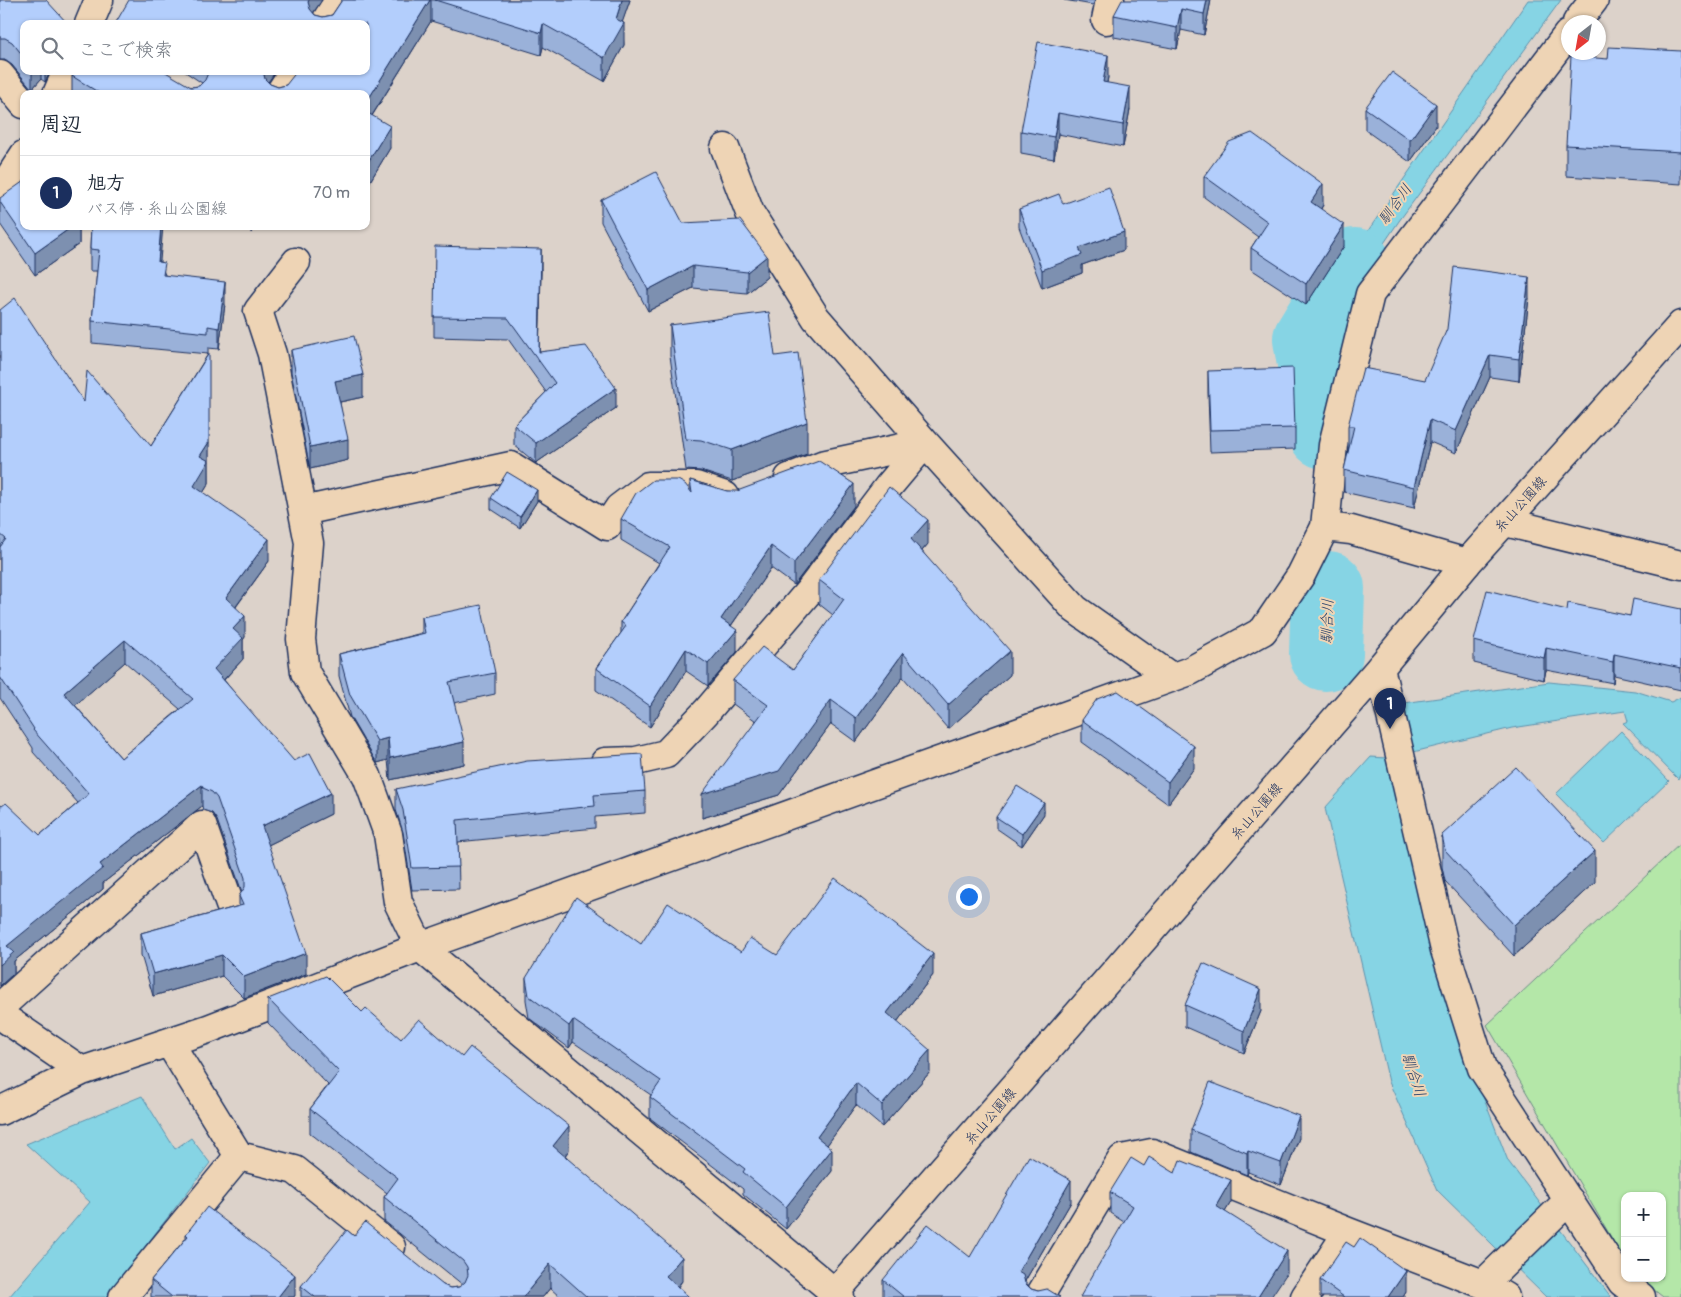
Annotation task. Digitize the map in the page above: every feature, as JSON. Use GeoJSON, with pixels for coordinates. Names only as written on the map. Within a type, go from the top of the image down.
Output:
{"type":"FeatureCollection","features":[{"type":"Feature","properties":{"kind":"street"},"geometry":{"type":"LineString","coordinates":[[91,20],[99,0]]}},
{"type":"Feature","properties":{"kind":"street"},"geometry":{"type":"LineString","coordinates":[[326,20],[339,0]]}},
{"type":"Feature","properties":{"kind":"street"},"geometry":{"type":"LineString","coordinates":[[1582,15],[1594,0]]}},
{"type":"Feature","properties":{"kind":"street"},"geometry":{"type":"LineString","coordinates":[[0,1111],[82,1071],[169,1042],[420,947],[1190,671],[1263,630],[1301,575],[1325,527],[1333,445],[1370,294],[1561,43]]}},
{"type":"Feature","properties":{"kind":"street"},"geometry":{"type":"LineString","coordinates":[[0,75],[20,99]]}},
{"type":"Feature","properties":{"kind":"street"},"geometry":{"type":"LineString","coordinates":[[59,90],[65,75]]}},
{"type":"Feature","properties":{"kind":"street"},"geometry":{"type":"LineString","coordinates":[[282,90],[292,75]]}},
{"type":"Feature","properties":{"kind":"street"},"geometry":{"type":"LineString","coordinates":[[725,148],[750,213],[816,318],[925,443],[1075,609],[1171,677]]}},
{"type":"Feature","properties":{"kind":"street"},"geometry":{"type":"LineString","coordinates":[[0,192],[20,161]]}},
{"type":"Feature","properties":{"kind":"street"},"geometry":{"type":"LineString","coordinates":[[296,262],[258,311],[272,354],[309,543],[301,639],[305,672],[367,776],[388,834],[398,902],[420,947],[836,1296]]}},
{"type":"Feature","properties":{"kind":"street","name":"糸山公園線"},"geometry":{"type":"LineString","coordinates":[[836,1296],[1380,668],[1467,562],[1681,325]]}},
{"type":"Feature","properties":{"kind":"street"},"geometry":{"type":"LineString","coordinates":[[303,511],[512,466],[606,526],[619,508],[648,486],[696,486],[732,498],[822,465],[925,443]]}},
{"type":"Feature","properties":{"kind":"street"},"geometry":{"type":"LineString","coordinates":[[580,764],[636,761],[666,754],[706,712],[810,590],[888,487],[925,443]]}},
{"type":"Feature","properties":{"kind":"street"},"geometry":{"type":"LineString","coordinates":[[1504,522],[1681,565]]}},
{"type":"Feature","properties":{"kind":"street"},"geometry":{"type":"LineString","coordinates":[[1325,527],[1351,530],[1467,562]]}},
{"type":"Feature","properties":{"kind":"street"},"geometry":{"type":"LineString","coordinates":[[1380,668],[1445,950],[1482,1068],[1567,1201],[1622,1282],[1641,1297]]}},
{"type":"Feature","properties":{"kind":"street"},"geometry":{"type":"LineString","coordinates":[[375,799],[403,793]]}},
{"type":"Feature","properties":{"kind":"street"},"geometry":{"type":"LineString","coordinates":[[0,1006],[202,826],[230,904]]}},
{"type":"Feature","properties":{"kind":"street"},"geometry":{"type":"LineString","coordinates":[[0,1015],[82,1071]]}},
{"type":"Feature","properties":{"kind":"street"},"geometry":{"type":"LineString","coordinates":[[169,1042],[239,1156],[295,1170],[408,1261]]}},
{"type":"Feature","properties":{"kind":"street"},"geometry":{"type":"LineString","coordinates":[[1039,1297],[1122,1159],[1152,1153],[1494,1290],[1567,1201]]}},
{"type":"Feature","properties":{"kind":"street"},"geometry":{"type":"LineString","coordinates":[[130,1295],[239,1156]]}},
{"type":"Feature","properties":{"kind":"street"},"geometry":{"type":"LineString","coordinates":[[1306,1297],[1348,1232]]}},
{"type":"Feature","properties":{"kind":"green space"},"geometry":{"type":"Polygon","coordinates":[[[1681,843],[1681,1297],[1663,1297],[1644,1282],[1666,1282],[1666,1192],[1621,1192],[1621,1254],[1487,1025],[1681,843]]]}},
{"type":"Feature","properties":{"kind":"water"},"geometry":{"type":"Polygon","coordinates":[[[1528,0],[1561,0],[1399,221],[1334,317],[1319,353],[1295,355],[1295,342],[1320,300],[1528,0]]]}},
{"type":"Feature","properties":{"kind":"water"},"geometry":{"type":"Polygon","coordinates":[[[1549,682],[1635,691],[1671,702],[1681,697],[1681,773],[1678,779],[1623,723],[1628,721],[1625,711],[1512,728],[1405,754],[1397,704],[1549,682]]]}},
{"type":"Feature","properties":{"kind":"water"},"geometry":{"type":"Polygon","coordinates":[[[1621,731],[1669,781],[1604,843],[1556,794],[1621,731]]]}},
{"type":"Feature","properties":{"kind":"water"},"geometry":{"type":"Polygon","coordinates":[[[1371,757],[1387,758],[1455,1024],[1508,1161],[1611,1297],[1546,1297],[1437,1190],[1389,1082],[1325,808],[1371,757]]]}},
{"type":"Feature","properties":{"kind":"water"},"geometry":{"type":"Polygon","coordinates":[[[142,1096],[175,1149],[191,1138],[210,1163],[106,1297],[9,1297],[90,1202],[26,1144],[142,1096]]]}},
{"type":"Feature","properties":{"kind":"building"},"geometry":{"type":"Polygon","coordinates":[[[0,0],[46,0],[64,20],[20,20],[20,52],[12,42],[5,38],[0,38],[0,0]]]}},
{"type":"Feature","properties":{"kind":"building"},"geometry":{"type":"Polygon","coordinates":[[[129,0],[309,0],[310,9],[315,15],[323,17],[332,15],[342,0],[430,0],[370,97],[370,90],[95,90],[72,75],[171,75],[191,87],[199,86],[207,75],[264,75],[270,84],[278,87],[286,85],[294,75],[370,75],[370,20],[117,20],[129,0]]]}},
{"type":"Feature","properties":{"kind":"building"},"geometry":{"type":"Polygon","coordinates":[[[435,0],[622,0],[616,19],[624,23],[604,58],[543,24],[541,33],[435,0]]]}},
{"type":"Feature","properties":{"kind":"building"},"geometry":{"type":"Polygon","coordinates":[[[1122,0],[1207,0],[1204,14],[1181,9],[1177,28],[1114,15],[1122,0]]]}},
{"type":"Feature","properties":{"kind":"building"},"geometry":{"type":"Polygon","coordinates":[[[1038,42],[1108,55],[1103,82],[1130,87],[1123,125],[1058,113],[1054,137],[1021,131],[1038,42]]]}},
{"type":"Feature","properties":{"kind":"building"},"geometry":{"type":"Polygon","coordinates":[[[1609,47],[1681,51],[1681,152],[1566,145],[1571,60],[1608,59],[1609,47]]]}},
{"type":"Feature","properties":{"kind":"building"},"geometry":{"type":"Polygon","coordinates":[[[1392,72],[1436,104],[1410,140],[1365,108],[1392,72]]]}},
{"type":"Feature","properties":{"kind":"building"},"geometry":{"type":"Polygon","coordinates":[[[370,114],[390,126],[370,158],[370,114]]]}},
{"type":"Feature","properties":{"kind":"building"},"geometry":{"type":"Polygon","coordinates":[[[1252,133],[1323,184],[1311,202],[1344,225],[1306,284],[1251,248],[1268,222],[1204,176],[1229,142],[1252,133]]]}},
{"type":"Feature","properties":{"kind":"building"},"geometry":{"type":"Polygon","coordinates":[[[656,172],[683,223],[740,220],[767,256],[747,272],[693,266],[648,290],[601,200],[656,172]]]}},
{"type":"Feature","properties":{"kind":"building"},"geometry":{"type":"Polygon","coordinates":[[[20,184],[20,230],[67,230],[35,253],[0,202],[0,198],[20,184]]]}},
{"type":"Feature","properties":{"kind":"building"},"geometry":{"type":"Polygon","coordinates":[[[1109,187],[1124,232],[1079,248],[1082,255],[1042,270],[1019,209],[1059,194],[1063,204],[1109,187]]]}},
{"type":"Feature","properties":{"kind":"building"},"geometry":{"type":"Polygon","coordinates":[[[91,230],[161,230],[158,262],[165,263],[163,275],[225,282],[219,328],[208,326],[208,333],[92,321],[99,250],[90,249],[91,230]]]}},
{"type":"Feature","properties":{"kind":"building"},"geometry":{"type":"Polygon","coordinates":[[[435,246],[541,249],[539,352],[586,346],[616,388],[536,443],[514,425],[555,383],[508,318],[434,317],[435,246]]]}},
{"type":"Feature","properties":{"kind":"building"},"geometry":{"type":"Polygon","coordinates":[[[1454,267],[1529,277],[1519,359],[1490,355],[1456,431],[1430,420],[1414,487],[1344,470],[1354,426],[1348,426],[1363,368],[1425,380],[1447,329],[1454,267]]]}},
{"type":"Feature","properties":{"kind":"building"},"geometry":{"type":"Polygon","coordinates":[[[15,298],[84,402],[87,371],[151,446],[209,353],[209,442],[200,456],[209,461],[194,486],[269,539],[226,598],[245,616],[233,629],[243,638],[214,669],[294,761],[310,753],[331,793],[262,826],[306,953],[244,977],[222,955],[153,974],[141,933],[243,905],[239,896],[245,887],[245,878],[217,798],[212,792],[203,788],[202,785],[100,864],[103,868],[7,946],[14,952],[0,965],[0,805],[2,806],[6,803],[40,835],[89,794],[33,730],[0,677],[0,547],[6,539],[0,534],[0,310],[15,298]],[[125,640],[64,693],[121,758],[193,699],[125,640]]]}},
{"type":"Feature","properties":{"kind":"building"},"geometry":{"type":"Polygon","coordinates":[[[769,312],[775,356],[798,353],[807,422],[732,450],[701,440],[686,439],[670,325],[769,312]]]}},
{"type":"Feature","properties":{"kind":"building"},"geometry":{"type":"Polygon","coordinates":[[[354,336],[363,375],[335,381],[348,439],[310,447],[291,350],[354,336]]]}},
{"type":"Feature","properties":{"kind":"building"},"geometry":{"type":"Polygon","coordinates":[[[1293,368],[1295,428],[1210,430],[1208,371],[1293,368]]]}},
{"type":"Feature","properties":{"kind":"building"},"geometry":{"type":"Polygon","coordinates":[[[819,461],[854,484],[794,563],[771,546],[721,619],[737,630],[708,664],[686,649],[650,706],[596,668],[626,626],[621,622],[670,547],[621,519],[636,493],[653,480],[678,480],[685,484],[692,493],[690,480],[727,491],[737,491],[819,461]]]}},
{"type":"Feature","properties":{"kind":"building"},"geometry":{"type":"Polygon","coordinates":[[[507,472],[537,490],[520,517],[491,498],[507,472]]]}},
{"type":"Feature","properties":{"kind":"building"},"geometry":{"type":"Polygon","coordinates":[[[889,487],[928,520],[911,539],[1010,651],[948,705],[903,653],[856,718],[831,700],[779,771],[702,794],[768,705],[733,680],[762,647],[793,670],[844,599],[819,580],[889,487]]]}},
{"type":"Feature","properties":{"kind":"building"},"geometry":{"type":"Polygon","coordinates":[[[1487,590],[1567,610],[1568,603],[1630,616],[1633,599],[1681,609],[1681,668],[1614,654],[1613,662],[1546,648],[1544,658],[1474,641],[1487,590]]]}},
{"type":"Feature","properties":{"kind":"building"},"geometry":{"type":"Polygon","coordinates":[[[481,605],[495,673],[449,682],[464,742],[390,758],[388,738],[377,741],[350,695],[339,654],[425,633],[422,617],[481,605]]]}},
{"type":"Feature","properties":{"kind":"building"},"geometry":{"type":"Polygon","coordinates":[[[1118,691],[1194,746],[1168,782],[1082,720],[1097,699],[1118,691]]]}},
{"type":"Feature","properties":{"kind":"building"},"geometry":{"type":"Polygon","coordinates":[[[642,754],[645,791],[594,795],[595,806],[457,820],[459,867],[412,868],[403,810],[396,789],[527,761],[642,754]]]}},
{"type":"Feature","properties":{"kind":"building"},"geometry":{"type":"Polygon","coordinates":[[[1516,767],[1595,851],[1514,925],[1445,850],[1442,835],[1516,767]]]}},
{"type":"Feature","properties":{"kind":"building"},"geometry":{"type":"Polygon","coordinates":[[[1017,786],[1044,803],[1022,834],[996,817],[1017,786]]]}},
{"type":"Feature","properties":{"kind":"building"},"geometry":{"type":"Polygon","coordinates":[[[835,878],[933,954],[887,1013],[930,1050],[882,1105],[856,1083],[817,1137],[832,1149],[786,1207],[743,1172],[745,1169],[650,1097],[661,1081],[573,1020],[569,1026],[529,996],[526,978],[576,897],[641,944],[668,903],[741,952],[750,938],[777,955],[835,878]]]}},
{"type":"Feature","properties":{"kind":"building"},"geometry":{"type":"Polygon","coordinates":[[[1203,963],[1261,989],[1244,1031],[1185,1005],[1203,963]]]}},
{"type":"Feature","properties":{"kind":"building"},"geometry":{"type":"Polygon","coordinates":[[[326,976],[362,1012],[366,1008],[401,1039],[419,1019],[462,1057],[470,1047],[569,1126],[553,1146],[682,1257],[666,1276],[689,1297],[587,1297],[550,1264],[523,1297],[315,1297],[301,1286],[347,1230],[354,1236],[365,1222],[443,1285],[450,1288],[459,1287],[465,1282],[468,1275],[467,1267],[463,1261],[384,1197],[398,1178],[310,1109],[339,1072],[268,999],[326,976]]]}},
{"type":"Feature","properties":{"kind":"building"},"geometry":{"type":"Polygon","coordinates":[[[1210,1082],[1299,1116],[1281,1163],[1248,1151],[1247,1153],[1191,1130],[1210,1082]]]}},
{"type":"Feature","properties":{"kind":"building"},"geometry":{"type":"Polygon","coordinates":[[[1029,1156],[1071,1180],[1018,1272],[1023,1275],[1025,1283],[1031,1289],[1038,1291],[1047,1289],[1060,1297],[904,1297],[883,1280],[928,1224],[970,1257],[1029,1156]]]}},
{"type":"Feature","properties":{"kind":"building"},"geometry":{"type":"Polygon","coordinates":[[[1149,1157],[1175,1173],[1180,1160],[1231,1180],[1216,1206],[1287,1251],[1258,1297],[1080,1297],[1133,1206],[1110,1192],[1131,1158],[1144,1166],[1149,1157]]]}},
{"type":"Feature","properties":{"kind":"building"},"geometry":{"type":"Polygon","coordinates":[[[207,1207],[295,1275],[278,1297],[172,1297],[151,1280],[188,1236],[186,1234],[207,1207]]]}},
{"type":"Feature","properties":{"kind":"building"},"geometry":{"type":"Polygon","coordinates":[[[1360,1238],[1406,1271],[1388,1297],[1344,1297],[1320,1280],[1346,1242],[1354,1247],[1360,1238]]]}},
{"type":"Feature","properties":{"kind":"waterway","name":"馴合川"},"geometry":{"type":"LineString","coordinates":[[1325,432],[1310,339],[1355,265]]}},
{"type":"Feature","properties":{"kind":"waterway","name":"馴合川"},"geometry":{"type":"LineString","coordinates":[[1326,654],[1328,588]]}},
{"type":"Feature","properties":{"kind":"place","name":"旭方"},"geometry":{"type":"Point","coordinates":[1390,729]}}]}
